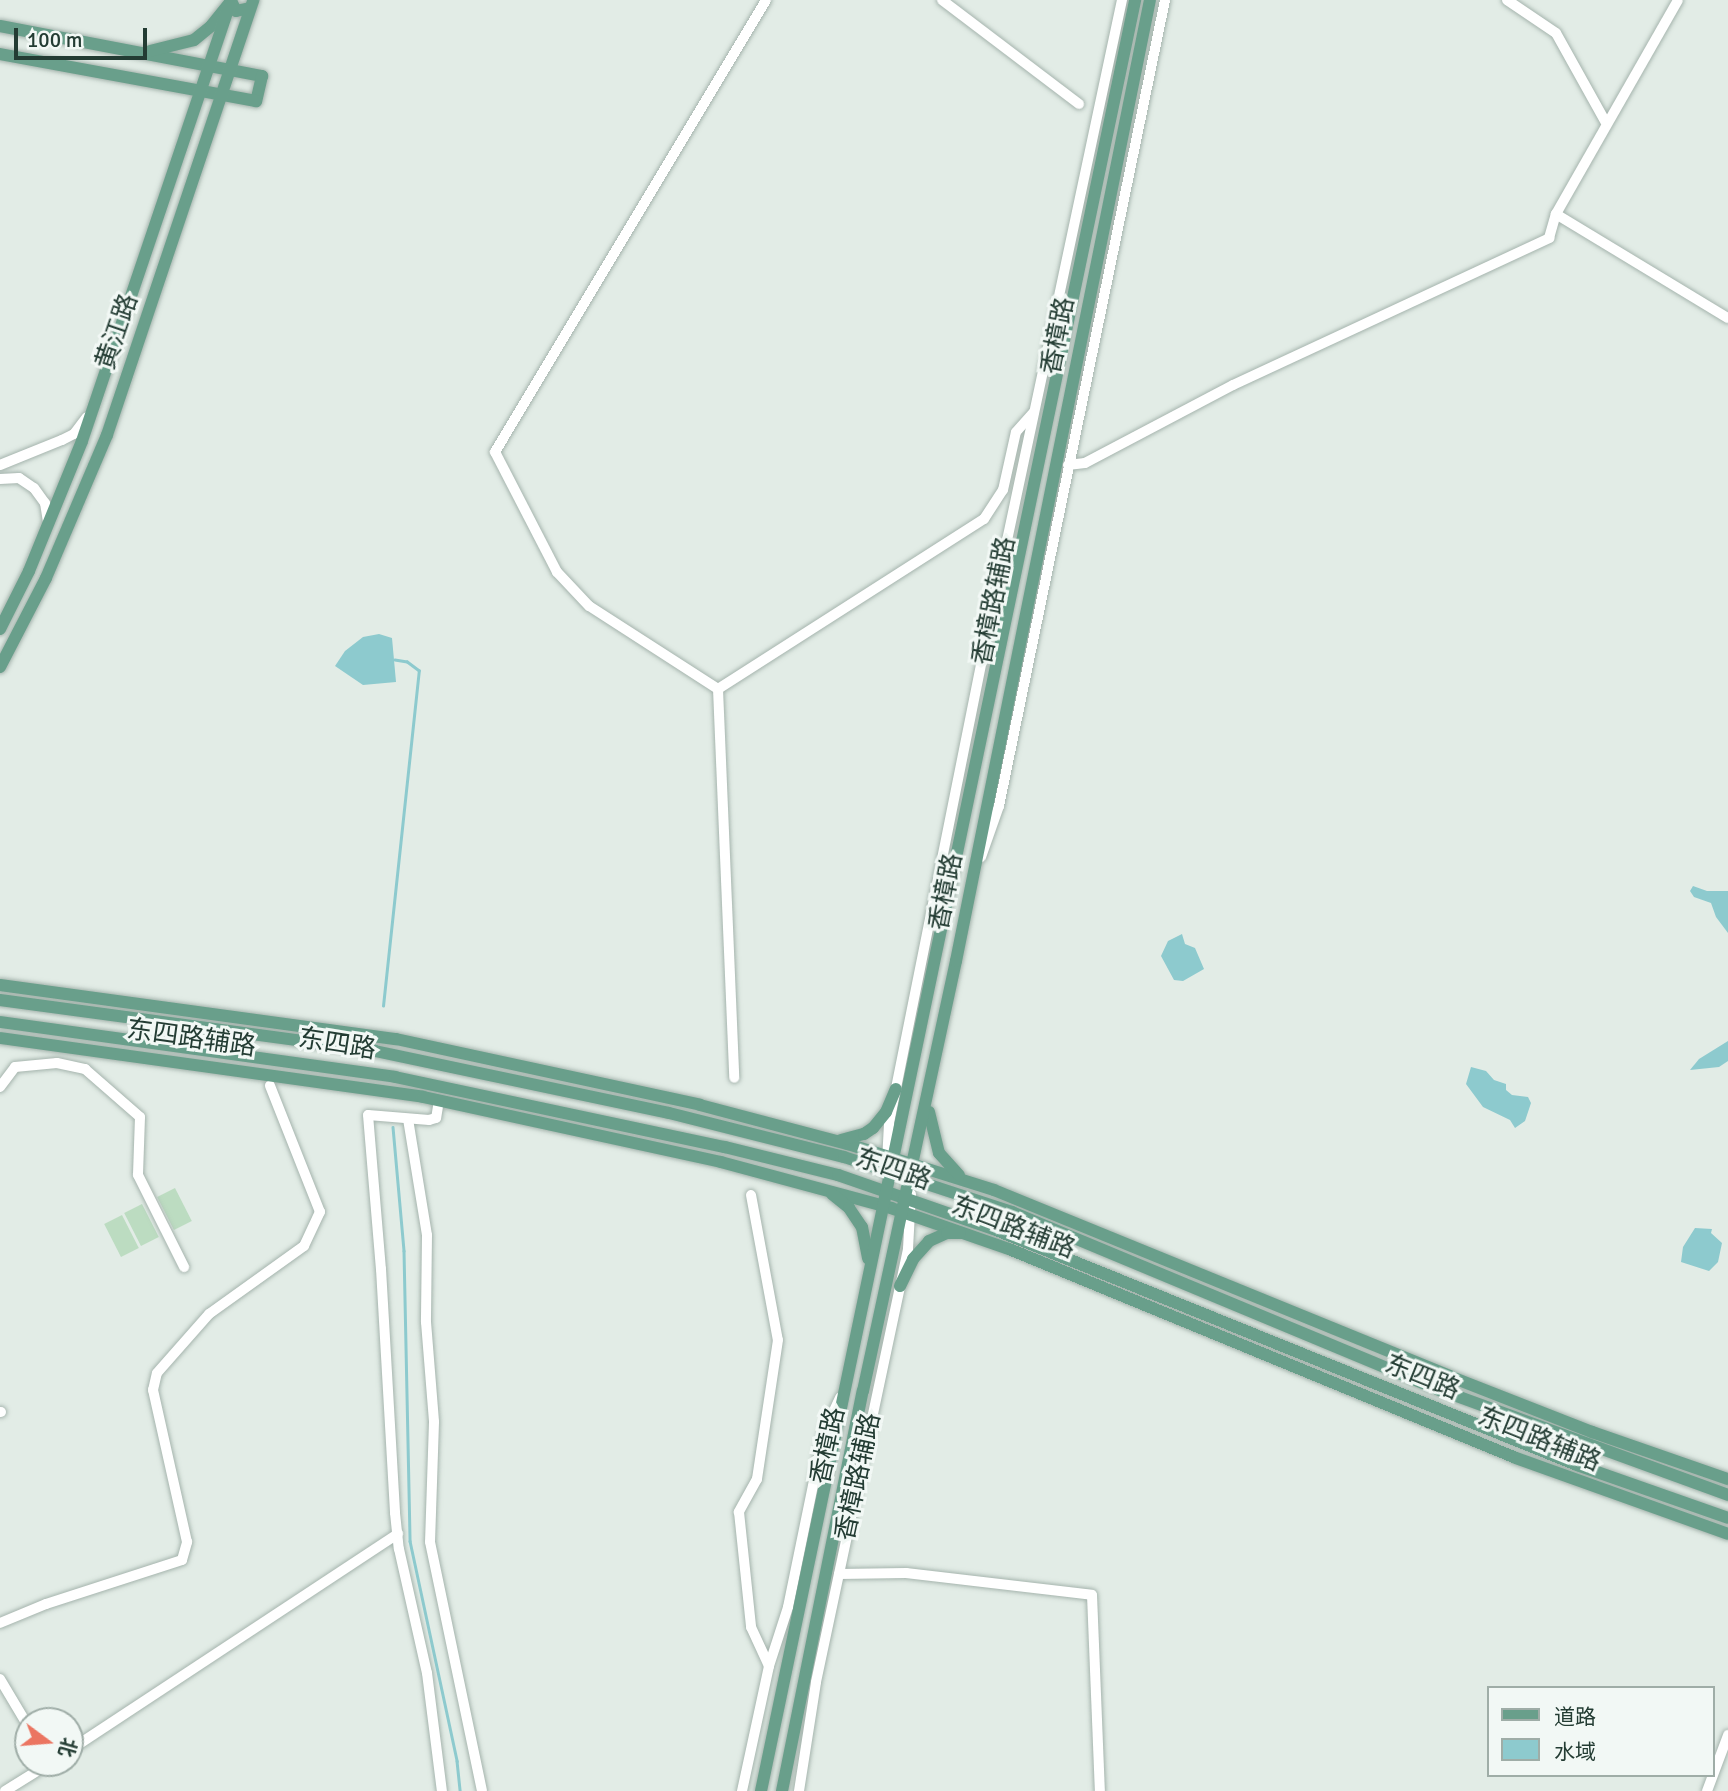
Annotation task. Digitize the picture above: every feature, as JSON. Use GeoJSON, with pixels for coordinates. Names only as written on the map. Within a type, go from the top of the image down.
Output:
{"type":"FeatureCollection","features":[{"type":"Feature","properties":{"kind":"main road","name":"香樟路"},"geometry":{"type":"LineString","coordinates":[[761,1791],[884,1206],[891,1156],[1135,0]]}},
{"type":"Feature","properties":{"kind":"main road","name":"香樟路"},"geometry":{"type":"LineString","coordinates":[[782,1791],[906,1212],[913,1163],[974,877],[1150,0]]}},
{"type":"Feature","properties":{"kind":"main road"},"geometry":{"type":"LineString","coordinates":[[139,52],[170,48],[194,40],[211,26],[231,1],[236,11],[252,4]]}},
{"type":"Feature","properties":{"kind":"main road","name":"黄江路"},"geometry":{"type":"LineString","coordinates":[[0,629],[48,526],[94,404],[231,1]]}},
{"type":"Feature","properties":{"kind":"main road","name":"黄江路"},"geometry":{"type":"LineString","coordinates":[[0,667],[46,578],[99,456],[252,4]]}},
{"type":"Feature","properties":{"kind":"main road"},"geometry":{"type":"LineString","coordinates":[[0,26],[262,76],[256,102],[0,54]]}},
{"type":"Feature","properties":{"kind":"main road"},"geometry":{"type":"LineString","coordinates":[[1048,355],[1070,307]]}},
{"type":"Feature","properties":{"kind":"main road","name":"东四路辅路"},"geometry":{"type":"LineString","coordinates":[[0,985],[396,1039],[717,1110],[891,1156],[975,1183],[1182,1269],[1592,1432],[1728,1479]]}},
{"type":"Feature","properties":{"kind":"main road","name":"东四路"},"geometry":{"type":"LineString","coordinates":[[0,1000],[375,1051],[759,1135],[889,1170],[1012,1212],[1440,1390],[1728,1495]]}},
{"type":"Feature","properties":{"kind":"main road","name":"东四路"},"geometry":{"type":"LineString","coordinates":[[0,1021],[383,1075],[767,1156],[886,1190],[1026,1242],[1577,1465],[1728,1518]]}},
{"type":"Feature","properties":{"kind":"main road","name":"东四路辅路"},"geometry":{"type":"LineString","coordinates":[[0,1038],[308,1079],[439,1100],[725,1163],[906,1212],[967,1233],[1529,1463],[1728,1534]]}},
{"type":"Feature","properties":{"kind":"main road"},"geometry":{"type":"LineString","coordinates":[[783,1141],[853,1138],[873,1128],[886,1112],[896,1089]]}},
{"type":"Feature","properties":{"kind":"main road"},"geometry":{"type":"LineString","coordinates":[[928,1096],[932,1133],[939,1153],[952,1169],[975,1183]]}},
{"type":"Feature","properties":{"kind":"main road"},"geometry":{"type":"LineString","coordinates":[[717,1110],[759,1135]]}},
{"type":"Feature","properties":{"kind":"main road"},"geometry":{"type":"LineString","coordinates":[[685,1140],[725,1163]]}},
{"type":"Feature","properties":{"kind":"main road"},"geometry":{"type":"LineString","coordinates":[[816,1187],[842,1201],[862,1227],[867,1248],[867,1280]]}},
{"type":"Feature","properties":{"kind":"main road"},"geometry":{"type":"LineString","coordinates":[[1090,1229],[1136,1264]]}},
{"type":"Feature","properties":{"kind":"main road"},"geometry":{"type":"LineString","coordinates":[[900,1286],[913,1259],[929,1241],[947,1233],[967,1233],[1026,1242]]}},
{"type":"Feature","properties":{"kind":"main road"},"geometry":{"type":"LineString","coordinates":[[1075,1262],[1120,1295]]}},
{"type":"Feature","properties":{"kind":"street"},"geometry":{"type":"LineString","coordinates":[[718,690],[589,606],[557,572],[495,452],[766,0]]}},
{"type":"Feature","properties":{"kind":"street"},"geometry":{"type":"LineString","coordinates":[[942,0],[1079,104]]}},
{"type":"Feature","properties":{"kind":"street","name":"香樟路辅路"},"geometry":{"type":"LineString","coordinates":[[891,1156],[896,1089],[989,625],[1122,0]]}},
{"type":"Feature","properties":{"kind":"street"},"geometry":{"type":"LineString","coordinates":[[974,877],[999,806],[1165,0]]}},
{"type":"Feature","properties":{"kind":"street"},"geometry":{"type":"LineString","coordinates":[[1507,0],[1556,33],[1606,123]]}},
{"type":"Feature","properties":{"kind":"street"},"geometry":{"type":"LineString","coordinates":[[1068,465],[1085,463],[1233,385],[1549,238],[1556,214],[1678,0]]}},
{"type":"Feature","properties":{"kind":"street"},"geometry":{"type":"LineString","coordinates":[[1556,214],[1728,318]]}},
{"type":"Feature","properties":{"kind":"street"},"geometry":{"type":"LineString","coordinates":[[0,465],[74,434],[94,404]]}},
{"type":"Feature","properties":{"kind":"street"},"geometry":{"type":"LineString","coordinates":[[718,690],[984,519],[1003,490],[1016,432],[1036,410]]}},
{"type":"Feature","properties":{"kind":"street"},"geometry":{"type":"LineString","coordinates":[[0,479],[19,478],[41,495],[48,526]]}},
{"type":"Feature","properties":{"kind":"street"},"geometry":{"type":"LineString","coordinates":[[718,690],[734,1078]]}},
{"type":"Feature","properties":{"kind":"street"},"geometry":{"type":"LineString","coordinates":[[0,1087],[15,1068],[57,1063],[85,1069],[140,1117],[138,1175],[184,1266]]}},
{"type":"Feature","properties":{"kind":"street"},"geometry":{"type":"LineString","coordinates":[[0,1623],[46,1604],[182,1560],[187,1542],[153,1390],[158,1373],[209,1314],[304,1245],[320,1212],[270,1086]]}},
{"type":"Feature","properties":{"kind":"street"},"geometry":{"type":"LineString","coordinates":[[439,1100],[436,1118],[408,1119],[368,1115],[398,1534],[427,1673],[442,1791]]}},
{"type":"Feature","properties":{"kind":"street"},"geometry":{"type":"LineString","coordinates":[[408,1119],[426,1235],[426,1322],[434,1422],[430,1542],[482,1791]]}},
{"type":"Feature","properties":{"kind":"street"},"geometry":{"type":"LineString","coordinates":[[751,1195],[778,1340],[757,1479],[739,1513],[751,1627],[769,1666]]}},
{"type":"Feature","properties":{"kind":"street","name":"香樟路辅路"},"geometry":{"type":"LineString","coordinates":[[799,1791],[816,1682],[908,1249],[906,1212]]}},
{"type":"Feature","properties":{"kind":"street","name":"香樟路"},"geometry":{"type":"LineString","coordinates":[[742,1791],[769,1666],[788,1607],[824,1432],[845,1387]]}},
{"type":"Feature","properties":{"kind":"street"},"geometry":{"type":"LineString","coordinates":[[84,1741],[398,1534]]}},
{"type":"Feature","properties":{"kind":"street"},"geometry":{"type":"LineString","coordinates":[[839,1574],[906,1573],[1092,1595],[1100,1791]]}},
{"type":"Feature","properties":{"kind":"street"},"geometry":{"type":"LineString","coordinates":[[0,1679],[17,1707]]}},
{"type":"Feature","properties":{"kind":"street"},"geometry":{"type":"LineString","coordinates":[[1714,1772],[1728,1735]]}},
{"type":"Feature","properties":{"kind":"street"},"geometry":{"type":"LineString","coordinates":[[5,1791],[28,1777]]}},
{"type":"Feature","properties":{"kind":"green space"},"geometry":{"type":"Polygon","coordinates":[[[175,1188],[192,1221],[174,1230],[157,1197],[175,1188]]]}},
{"type":"Feature","properties":{"kind":"green space"},"geometry":{"type":"Polygon","coordinates":[[[142,1204],[159,1237],[141,1246],[124,1213],[142,1204]]]}},
{"type":"Feature","properties":{"kind":"green space"},"geometry":{"type":"Polygon","coordinates":[[[122,1215],[139,1248],[121,1257],[104,1224],[122,1215]]]}},
{"type":"Feature","properties":{"kind":"water"},"geometry":{"type":"Polygon","coordinates":[[[379,634],[392,638],[396,682],[363,685],[335,666],[345,651],[363,637],[379,634]]]}},
{"type":"Feature","properties":{"kind":"water"},"geometry":{"type":"Polygon","coordinates":[[[1693,886],[1707,891],[1728,891],[1728,933],[1716,917],[1711,903],[1694,897],[1690,891],[1693,886]]]}},
{"type":"Feature","properties":{"kind":"water"},"geometry":{"type":"Polygon","coordinates":[[[1182,934],[1185,944],[1195,948],[1204,969],[1183,981],[1174,980],[1161,956],[1168,941],[1182,934]]]}},
{"type":"Feature","properties":{"kind":"water"},"geometry":{"type":"Polygon","coordinates":[[[1728,1041],[1728,1061],[1719,1067],[1690,1070],[1699,1059],[1728,1041]]]}},
{"type":"Feature","properties":{"kind":"water"},"geometry":{"type":"Polygon","coordinates":[[[1471,1067],[1486,1071],[1494,1080],[1506,1084],[1506,1090],[1512,1095],[1528,1097],[1531,1103],[1525,1121],[1515,1128],[1510,1120],[1483,1107],[1466,1084],[1471,1067]]]}},
{"type":"Feature","properties":{"kind":"water"},"geometry":{"type":"Polygon","coordinates":[[[1695,1228],[1712,1229],[1711,1233],[1722,1243],[1718,1262],[1709,1271],[1681,1262],[1683,1247],[1695,1228]]]}},
{"type":"Feature","properties":{"kind":"waterway"},"geometry":{"type":"LineString","coordinates":[[383,1006],[419,671],[407,662],[395,660]]}},
{"type":"Feature","properties":{"kind":"waterway"},"geometry":{"type":"LineString","coordinates":[[393,1127],[404,1251],[410,1541],[457,1761],[460,1791]]}}]}
